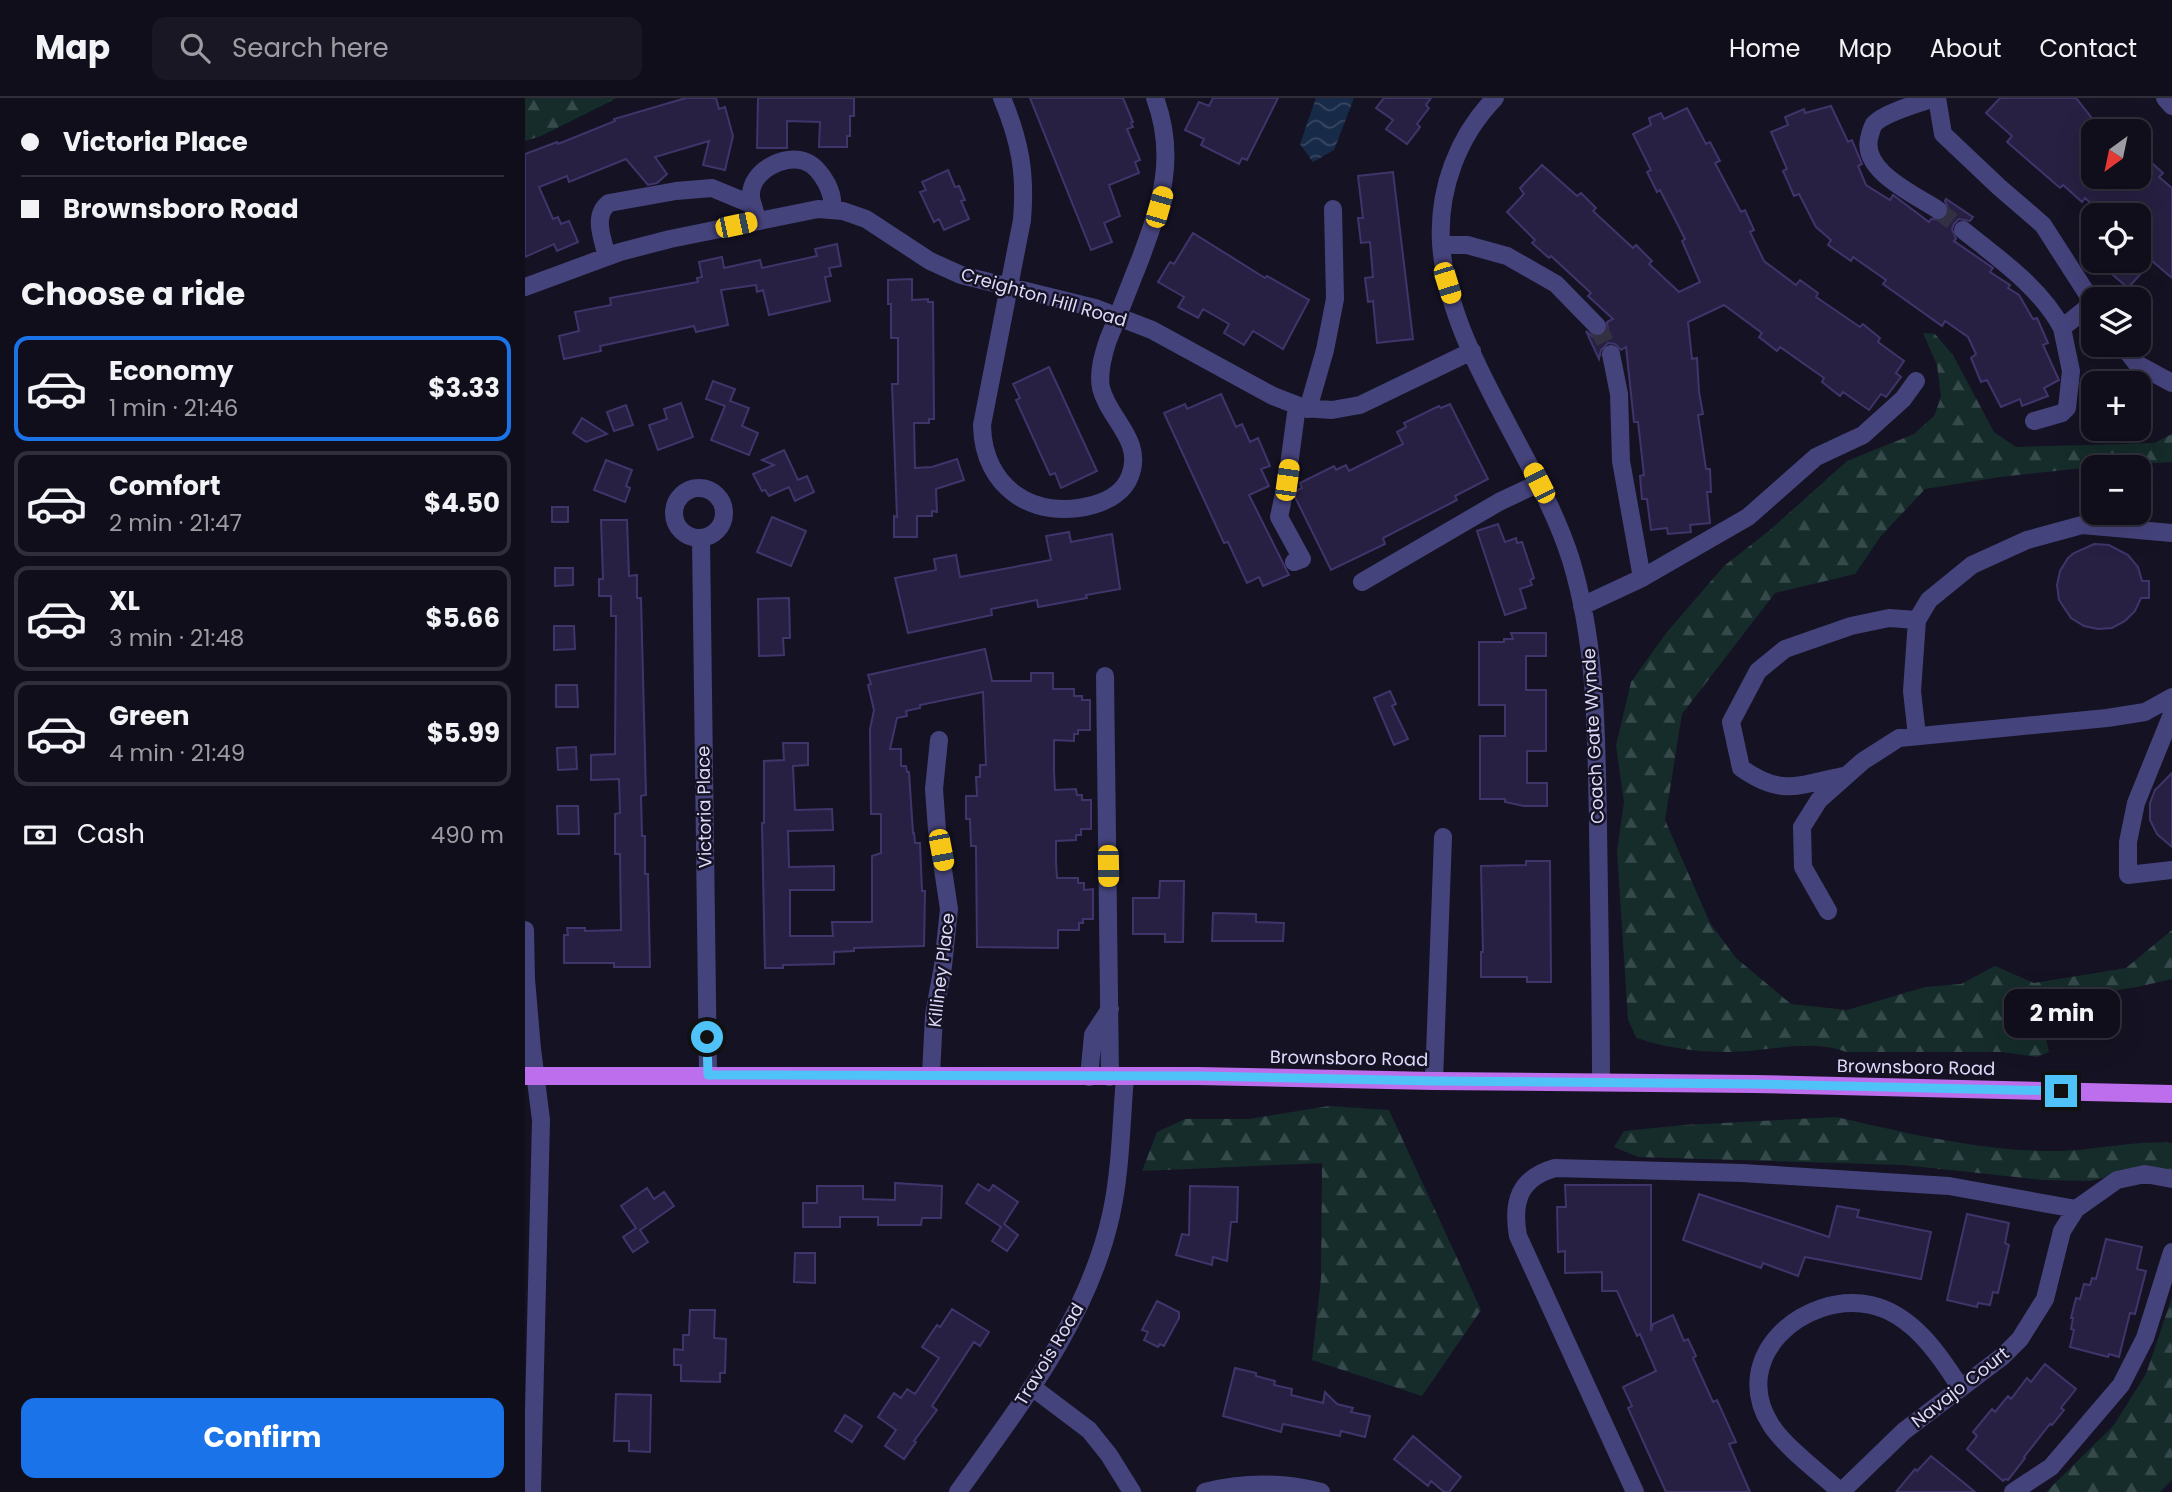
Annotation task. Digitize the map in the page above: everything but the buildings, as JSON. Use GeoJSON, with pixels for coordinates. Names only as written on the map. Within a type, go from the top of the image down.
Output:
{"type":"FeatureCollection","features":[{"type":"Feature","properties":{"kind":"main road","name":"Brownsboro Road"},"geometry":{"type":"LineString","coordinates":[[530,1076],[1198,1076],[2172,1094]]}},
{"type":"Feature","properties":{"kind":"street"},"geometry":{"type":"LineString","coordinates":[[1002,98],[1017,137],[1024,174],[1022,220],[982,425],[982,437],[988,460],[999,480],[1015,495],[1035,505],[1058,509],[1085,507],[1108,499],[1122,489],[1133,466],[1129,437],[1104,396],[1100,379],[1102,359],[1155,220],[1162,193],[1166,155],[1164,127],[1155,98]]}},
{"type":"Feature","properties":{"kind":"street","name":"Coach Gate Wynde"},"geometry":{"type":"LineString","coordinates":[[1495,98],[1475,122],[1456,155],[1445,192],[1441,245],[1447,283],[1472,351],[1539,483],[1570,557],[1583,606],[1596,715],[1601,1082]]}},
{"type":"Feature","properties":{"kind":"street"},"geometry":{"type":"LineString","coordinates":[[1938,210],[1889,178],[1873,164],[1868,153],[1868,138],[1873,125],[1890,114],[1935,98],[1943,134],[2043,225],[2083,287]]}},
{"type":"Feature","properties":{"kind":"street"},"geometry":{"type":"LineString","coordinates":[[2165,98],[2172,106]]}},
{"type":"Feature","properties":{"kind":"street"},"geometry":{"type":"LineString","coordinates":[[755,213],[751,195],[759,175],[791,159],[804,161],[819,172],[830,191],[833,203],[831,211]]}},
{"type":"Feature","properties":{"kind":"street"},"geometry":{"type":"LineString","coordinates":[[607,257],[599,216],[601,209],[609,203],[676,191],[712,188],[755,213]]}},
{"type":"Feature","properties":{"kind":"street","name":"Creighton Hill Road"},"geometry":{"type":"LineString","coordinates":[[525,287],[607,257],[755,213],[818,209],[843,211],[873,222],[945,269],[980,281],[1009,286],[1118,316],[1181,344],[1273,396],[1303,407],[1332,410],[1360,405],[1472,351]]}},
{"type":"Feature","properties":{"kind":"street"},"geometry":{"type":"LineString","coordinates":[[1294,562],[1302,559],[1279,517],[1303,407],[1325,350],[1335,299],[1333,209]]}},
{"type":"Feature","properties":{"kind":"street"},"geometry":{"type":"LineString","coordinates":[[1963,230],[2017,273],[2054,312],[2062,328],[2071,371],[2067,408],[2061,413],[2034,421]]}},
{"type":"Feature","properties":{"kind":"street"},"geometry":{"type":"LineString","coordinates":[[1441,245],[1467,245],[1507,256],[1556,284],[1597,326]]}},
{"type":"Feature","properties":{"kind":"street"},"geometry":{"type":"LineString","coordinates":[[2062,328],[2081,313]]}},
{"type":"Feature","properties":{"kind":"street"},"geometry":{"type":"LineString","coordinates":[[1611,354],[1619,394],[1621,461],[1642,578]]}},
{"type":"Feature","properties":{"kind":"street"},"geometry":{"type":"LineString","coordinates":[[2131,357],[2137,364],[2172,383]]}},
{"type":"Feature","properties":{"kind":"street"},"geometry":{"type":"LineString","coordinates":[[1583,606],[1642,578],[1748,517],[1816,457],[1863,435],[1903,399],[1916,381]]}},
{"type":"Feature","properties":{"kind":"street"},"geometry":{"type":"LineString","coordinates":[[1361,582],[1499,502],[1539,483]]}},
{"type":"Feature","properties":{"kind":"street"},"geometry":{"type":"LineString","coordinates":[[1917,736],[1912,691],[1917,620],[1929,600],[1972,565],[2027,540],[2083,525],[2172,533]]}},
{"type":"Feature","properties":{"kind":"street","name":"Victoria Place"},"geometry":{"type":"LineString","coordinates":[[701,539],[708,1075]]}},
{"type":"Feature","properties":{"kind":"street"},"geometry":{"type":"LineString","coordinates":[[1846,775],[1786,788],[1761,782],[1741,768],[1731,722],[1758,671],[1785,649],[1889,618],[1917,620]]}},
{"type":"Feature","properties":{"kind":"street","name":"Travois Road"},"geometry":{"type":"LineString","coordinates":[[958,1492],[1032,1387],[1085,1295],[1103,1245],[1117,1179],[1117,1077],[1110,1009],[1105,676]]}},
{"type":"Feature","properties":{"kind":"street"},"geometry":{"type":"LineString","coordinates":[[1828,911],[1803,867],[1802,827],[1819,800],[1846,775],[1899,738],[2120,716],[2145,712],[2172,697]]}},
{"type":"Feature","properties":{"kind":"street"},"geometry":{"type":"LineString","coordinates":[[2172,714],[2136,803],[2128,842],[2128,875],[2172,870]]}},
{"type":"Feature","properties":{"kind":"street","name":"Killiney Place"},"geometry":{"type":"LineString","coordinates":[[932,1075],[934,1015],[950,909],[937,830],[934,789],[939,740]]}},
{"type":"Feature","properties":{"kind":"street"},"geometry":{"type":"LineString","coordinates":[[1434,1081],[1443,837]]}},
{"type":"Feature","properties":{"kind":"street"},"geometry":{"type":"LineString","coordinates":[[525,930],[530,1076],[541,1120],[532,1492]]}},
{"type":"Feature","properties":{"kind":"street"},"geometry":{"type":"LineString","coordinates":[[1089,1077],[1093,1035],[1110,1009]]}},
{"type":"Feature","properties":{"kind":"street"},"geometry":{"type":"LineString","coordinates":[[1635,1492],[1518,1236],[1514,1216],[1518,1198],[1527,1184],[1539,1173],[1555,1168],[1742,1173],[1949,1186],[2076,1209]]}},
{"type":"Feature","properties":{"kind":"street","name":"Navajo Court"},"geometry":{"type":"LineString","coordinates":[[1841,1492],[1904,1431],[2003,1356],[2035,1318],[2045,1299],[2062,1231],[2076,1209],[2117,1180],[2145,1174],[2172,1179]]}},
{"type":"Feature","properties":{"kind":"street"},"geometry":{"type":"LineString","coordinates":[[2013,1492],[2051,1467],[2121,1385],[2145,1338],[2172,1252]]}},
{"type":"Feature","properties":{"kind":"street"},"geometry":{"type":"LineString","coordinates":[[1841,1492],[1778,1434],[1766,1415],[1760,1392],[1762,1366],[1766,1354],[1783,1330],[1811,1311],[1847,1303],[1873,1305],[1895,1315],[1930,1343],[1960,1387]]}},
{"type":"Feature","properties":{"kind":"street"},"geometry":{"type":"LineString","coordinates":[[1032,1387],[1089,1430],[1109,1455],[1132,1492]]}},
{"type":"Feature","properties":{"kind":"street"},"geometry":{"type":"LineString","coordinates":[[1205,1492],[1254,1485],[1289,1486],[1321,1492]]}},
{"type":"Feature","properties":{"kind":"green space"},"geometry":{"type":"Polygon","coordinates":[[[525,98],[617,98],[541,136],[525,141],[525,98]]]}},
{"type":"Feature","properties":{"kind":"green space"},"geometry":{"type":"Polygon","coordinates":[[[1923,333],[1935,334],[1953,355],[1994,432],[2016,447],[2154,443],[2172,434],[2172,462],[2151,463],[2151,455],[2081,455],[2081,468],[1925,489],[1881,536],[1855,574],[1775,593],[1682,714],[1665,820],[1710,923],[1736,958],[1791,1004],[1847,1010],[1925,987],[1961,984],[1995,966],[2034,983],[2126,968],[2172,930],[2172,979],[2044,1002],[2043,1026],[2049,1052],[2037,1057],[2002,1052],[1846,1052],[1817,1046],[1716,1052],[1670,1047],[1637,1038],[1628,1020],[1617,851],[1624,802],[1616,746],[1631,682],[1667,632],[1724,566],[1770,530],[1847,461],[1914,434],[1934,416],[1941,397],[1937,365],[1923,333]]]}},
{"type":"Feature","properties":{"kind":"green space"},"geometry":{"type":"Polygon","coordinates":[[[1329,1106],[1389,1110],[1481,1310],[1422,1396],[1312,1360],[1321,1278],[1322,1163],[1142,1171],[1157,1132],[1185,1119],[1249,1119],[1329,1106]]]}},
{"type":"Feature","properties":{"kind":"green space"},"geometry":{"type":"Polygon","coordinates":[[[1836,1117],[1941,1140],[1995,1148],[2064,1151],[2141,1143],[2172,1143],[2172,1175],[2141,1169],[2090,1181],[2043,1180],[1903,1165],[1638,1157],[1614,1147],[1624,1131],[1836,1117]]]}},
{"type":"Feature","properties":{"kind":"green space"},"geometry":{"type":"Polygon","coordinates":[[[2172,1297],[2172,1480],[2160,1492],[2046,1492],[2114,1425],[2146,1374],[2172,1297]]]}},
{"type":"Feature","properties":{"kind":"water"},"geometry":{"type":"Polygon","coordinates":[[[1316,98],[1354,98],[1334,150],[1313,162],[1300,144],[1316,98]]]}},
{"type":"Feature","properties":{"kind":"tunnel"},"geometry":{"type":"LineString","coordinates":[[1938,210],[1963,230]]}},
{"type":"Feature","properties":{"kind":"tunnel"},"geometry":{"type":"LineString","coordinates":[[1597,326],[1611,354]]}},
{"type":"Feature","properties":{"kind":"route"},"geometry":{"type":"LineString","coordinates":[[707,1037],[708,1075],[1198,1076],[2061,1091]]}}]}
